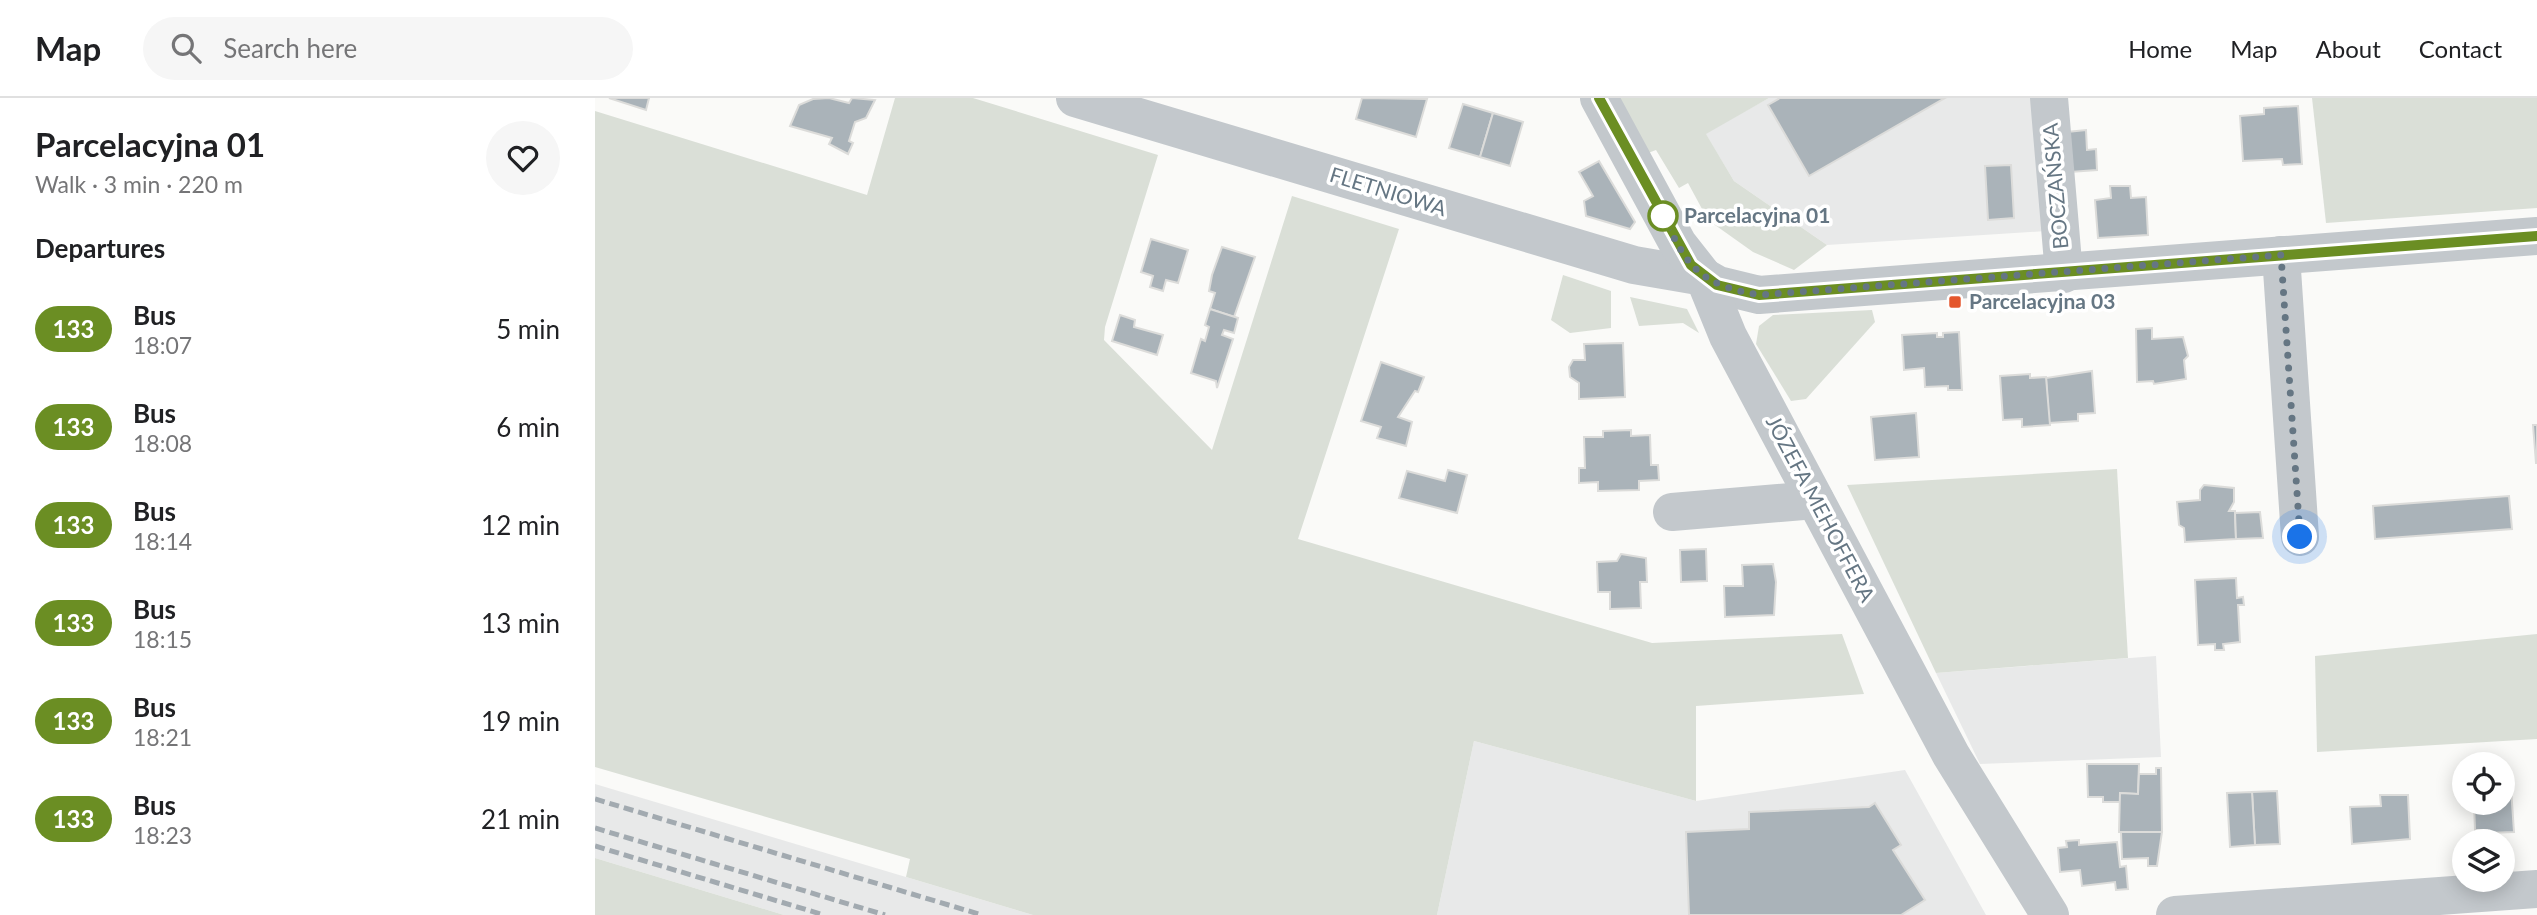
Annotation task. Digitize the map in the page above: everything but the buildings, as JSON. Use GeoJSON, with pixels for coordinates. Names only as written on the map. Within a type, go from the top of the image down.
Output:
{"type":"FeatureCollection","features":[{"type":"Feature","properties":{"kind":"street","name":"JÓZEFA MEHOFFERA"},"geometry":{"type":"LineString","coordinates":[[1599,98],[1678,244],[1703,277],[1728,336],[1951,755],[2050,915]]}},
{"type":"Feature","properties":{"kind":"street","name":"BOCZAŃSKA"},"geometry":{"type":"LineString","coordinates":[[2049,98],[2064,274]]}},
{"type":"Feature","properties":{"kind":"street","name":"FLETNIOWA"},"geometry":{"type":"LineString","coordinates":[[1097,101],[1634,265],[1703,277],[1741,291],[1777,295],[2537,236]]}},
{"type":"Feature","properties":{"kind":"street"},"geometry":{"type":"LineString","coordinates":[[2281,255],[2300,537]]}},
{"type":"Feature","properties":{"kind":"street"},"geometry":{"type":"LineString","coordinates":[[1672,512],[1815,500]]}},
{"type":"Feature","properties":{"kind":"street"},"geometry":{"type":"LineString","coordinates":[[2175,915],[2537,889]]}},
{"type":"Feature","properties":{"kind":"shaded area"},"geometry":{"type":"Polygon","coordinates":[[[895,98],[973,98],[1158,155],[1105,327],[1104,340],[1212,450],[1292,196],[1399,229],[1298,539],[1652,643],[1842,634],[1864,694],[1696,706],[1696,801],[1474,741],[1437,915],[1033,915],[906,877],[910,859],[595,767],[595,111],[867,195],[895,98]]]}},
{"type":"Feature","properties":{"kind":"shaded area"},"geometry":{"type":"Polygon","coordinates":[[[1619,98],[1769,98],[1706,134],[1734,181],[1827,245],[1794,270],[1753,252],[1708,220],[1688,183],[1679,188],[1656,150],[1648,153],[1619,98]]]}},
{"type":"Feature","properties":{"kind":"shaded area"},"geometry":{"type":"Polygon","coordinates":[[[1769,98],[2036,98],[2046,231],[1827,245],[1734,181],[1705,133],[1769,98]]]}},
{"type":"Feature","properties":{"kind":"shaded area"},"geometry":{"type":"Polygon","coordinates":[[[2312,98],[2537,98],[2537,208],[2326,223],[2312,98]]]}},
{"type":"Feature","properties":{"kind":"shaded area"},"geometry":{"type":"Polygon","coordinates":[[[1563,275],[1611,291],[1611,328],[1570,333],[1551,320],[1563,275]]]}},
{"type":"Feature","properties":{"kind":"shaded area"},"geometry":{"type":"Polygon","coordinates":[[[1630,297],[1687,309],[1699,333],[1683,323],[1639,326],[1630,297]]]}},
{"type":"Feature","properties":{"kind":"shaded area"},"geometry":{"type":"Polygon","coordinates":[[[1872,310],[1875,322],[1806,399],[1791,401],[1756,344],[1759,326],[1773,315],[1872,310]]]}},
{"type":"Feature","properties":{"kind":"shaded area"},"geometry":{"type":"Polygon","coordinates":[[[2117,469],[2128,658],[1936,673],[1847,485],[2117,469]]]}},
{"type":"Feature","properties":{"kind":"shaded area"},"geometry":{"type":"Polygon","coordinates":[[[2537,634],[2537,739],[2317,752],[2315,656],[2537,634]]]}},
{"type":"Feature","properties":{"kind":"shaded area"},"geometry":{"type":"Polygon","coordinates":[[[2156,656],[2161,757],[1980,764],[1936,673],[2156,656]]]}},
{"type":"Feature","properties":{"kind":"shaded area"},"geometry":{"type":"Polygon","coordinates":[[[1474,741],[1696,801],[1905,770],[1986,915],[1437,915],[1474,741]]]}},
{"type":"Feature","properties":{"kind":"shaded area"},"geometry":{"type":"Polygon","coordinates":[[[595,784],[1033,915],[784,915],[595,858],[595,784]]]}},
{"type":"Feature","properties":{"kind":"shaded area"},"geometry":{"type":"Polygon","coordinates":[[[595,858],[784,915],[595,915],[595,858]]]}},
{"type":"Feature","properties":{"kind":"railway"},"geometry":{"type":"LineString","coordinates":[[595,799],[982,915]]}},
{"type":"Feature","properties":{"kind":"railway"},"geometry":{"type":"LineString","coordinates":[[595,828],[885,915]]}},
{"type":"Feature","properties":{"kind":"railway"},"geometry":{"type":"LineString","coordinates":[[595,846],[824,915]]}},
{"type":"Feature","properties":{"kind":"bus line","name":"133"},"geometry":{"type":"LineString","coordinates":[[1599,98],[1691,265],[1703,277],[1717,285],[1759,295],[2064,274],[2537,236]]}},
{"type":"Feature","properties":{"kind":"place","name":"Parcelacyjna 01"},"geometry":{"type":"Point","coordinates":[1663,216]}},
{"type":"Feature","properties":{"kind":"place","name":"Parcelacyjna 03"},"geometry":{"type":"Point","coordinates":[1955,302]}},
{"type":"Feature","properties":{"kind":"route"},"geometry":{"type":"LineString","coordinates":[[1663,216],[1691,265],[1703,277],[1717,285],[1759,295],[2064,274],[2281,255],[2300,537]]}}]}
